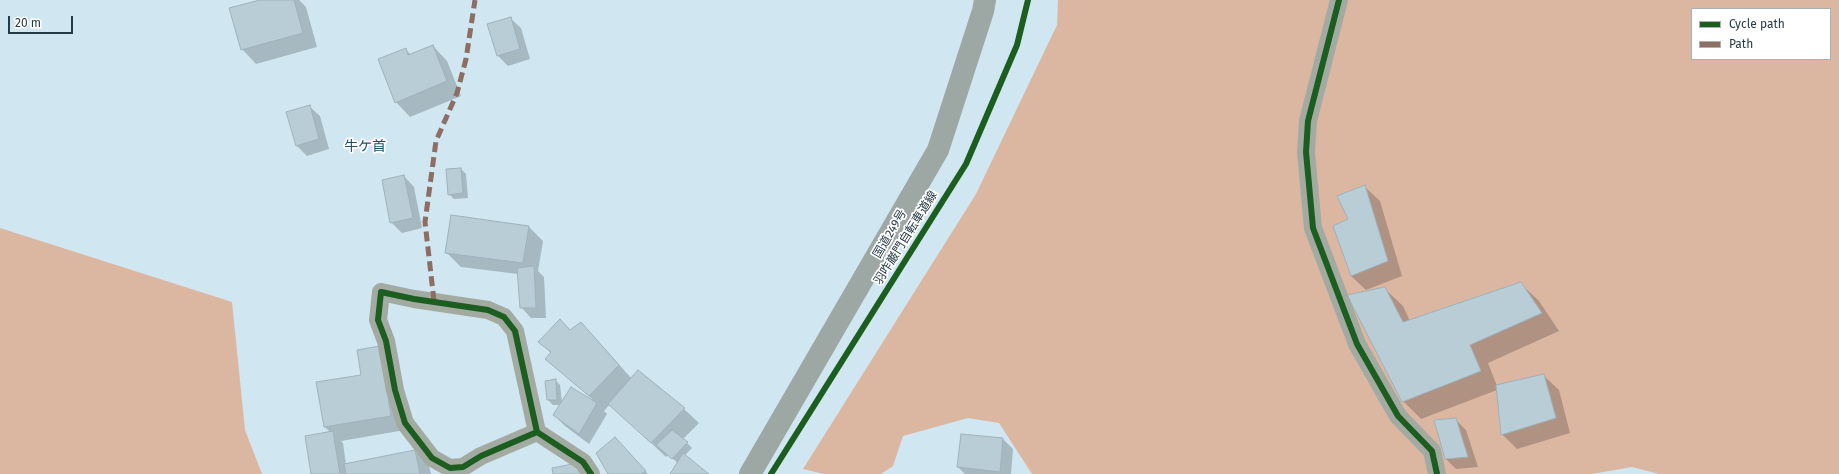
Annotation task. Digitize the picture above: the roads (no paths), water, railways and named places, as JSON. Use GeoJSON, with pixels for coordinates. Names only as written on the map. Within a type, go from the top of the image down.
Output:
{"type":"FeatureCollection","features":[{"type":"Feature","properties":{"kind":"highway","name":"国道249号"},"geometry":{"type":"LineString","coordinates":[[750,474],[938,150],[983,11],[985,0]]}},
{"type":"Feature","properties":{"kind":"street"},"geometry":{"type":"LineString","coordinates":[[1338,0],[1308,121],[1306,152],[1313,228],[1357,344],[1398,416],[1432,451],[1437,474]]}},
{"type":"Feature","properties":{"kind":"street"},"geometry":{"type":"LineString","coordinates":[[537,432],[481,456],[463,467],[450,468],[432,458],[405,423],[395,390],[386,340],[378,320],[381,292],[414,299],[488,310],[504,317],[515,331],[537,432],[583,462],[590,474]]}},
{"type":"Feature","properties":{"kind":"district","name":"牛ケ首"},"geometry":{"type":"Point","coordinates":[365,147]}}]}
